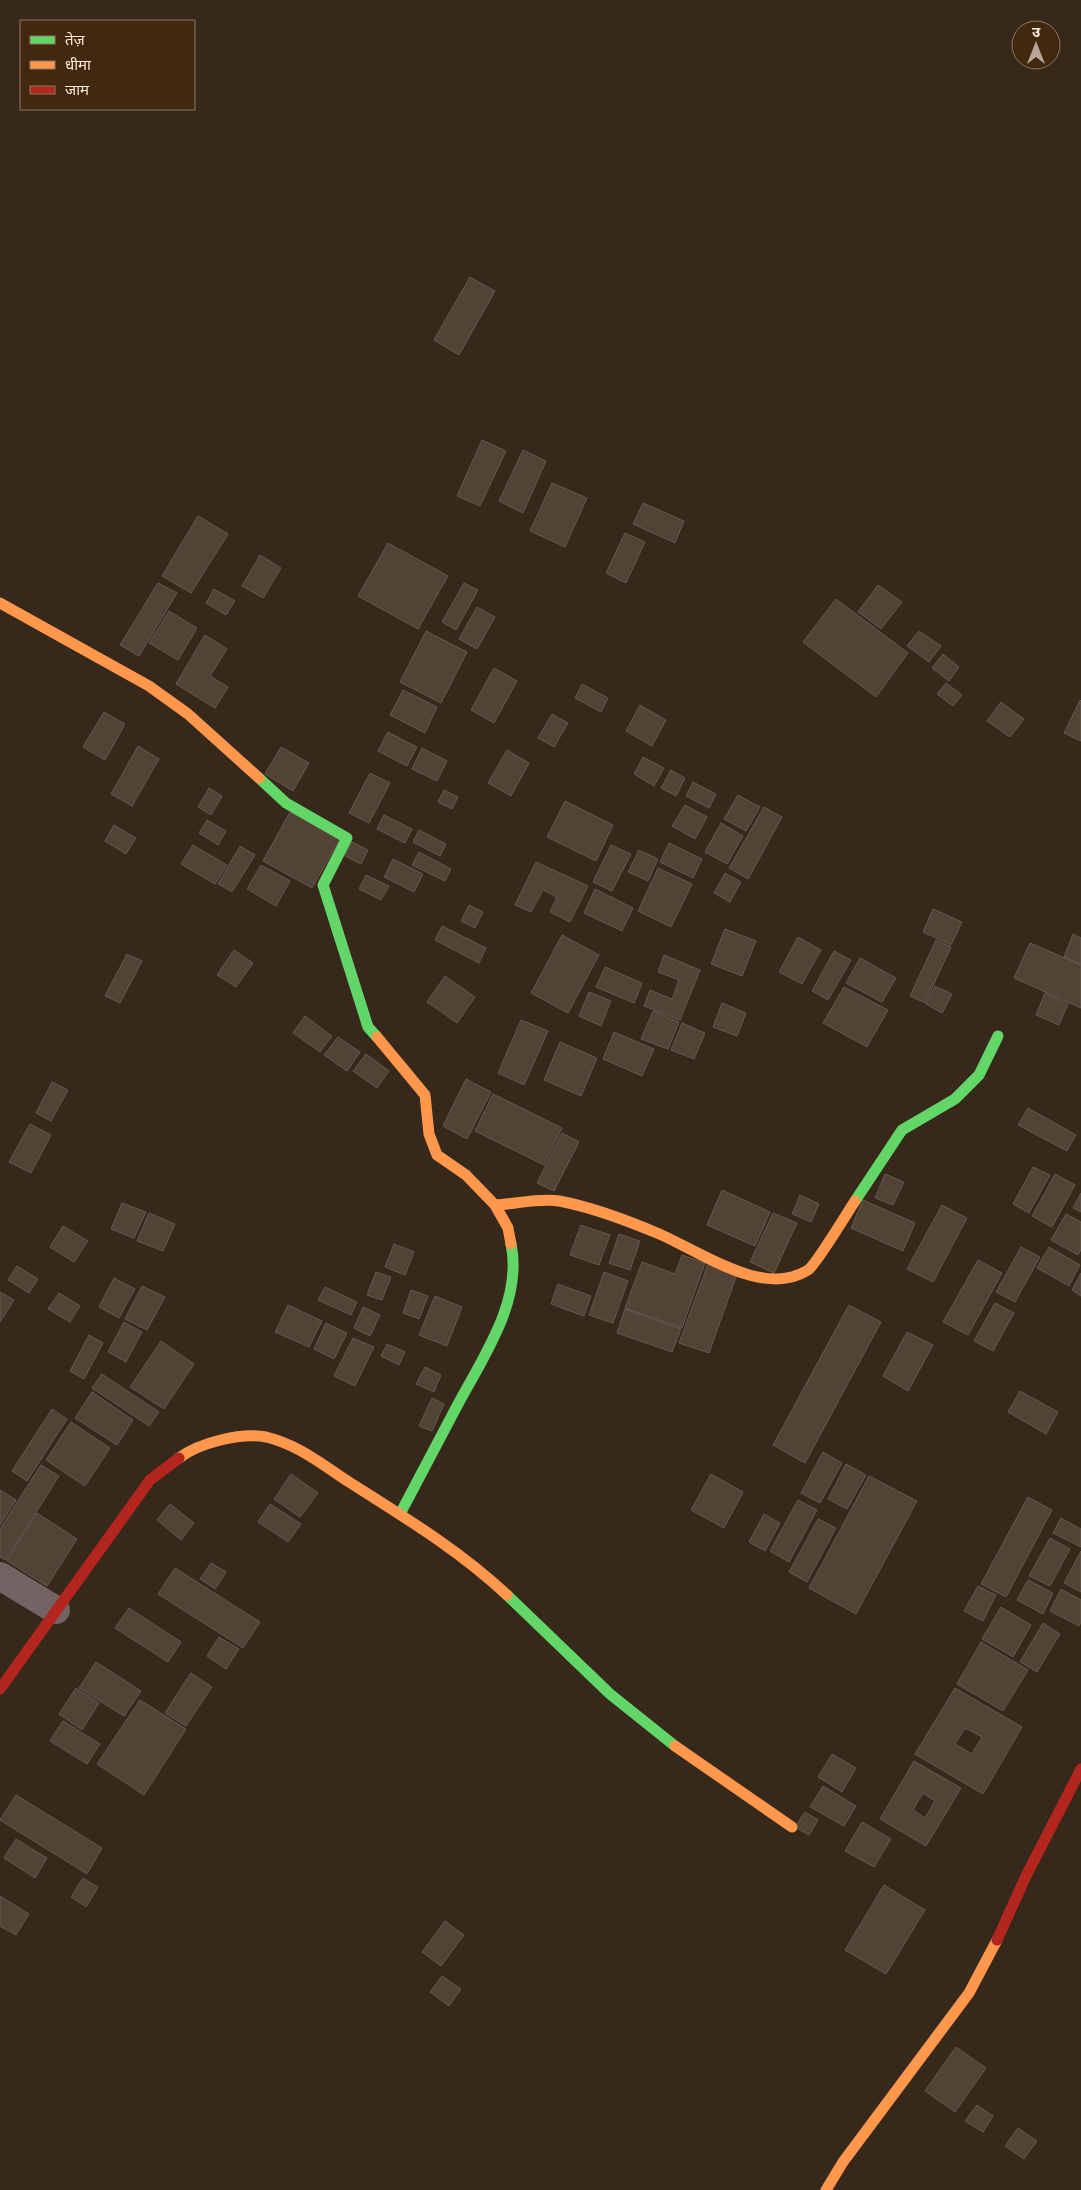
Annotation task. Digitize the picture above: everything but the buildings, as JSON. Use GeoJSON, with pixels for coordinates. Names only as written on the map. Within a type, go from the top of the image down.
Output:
{"type":"FeatureCollection","features":[{"type":"Feature","properties":{"kind":"street"},"geometry":{"type":"LineString","coordinates":[[0,603],[149,686],[188,714],[286,803],[347,838],[323,885],[368,1027],[424,1095],[429,1134],[437,1155],[466,1175],[495,1205],[508,1228],[515,1263],[512,1288],[498,1329],[400,1514]]}},
{"type":"Feature","properties":{"kind":"street"},"geometry":{"type":"LineString","coordinates":[[495,1205],[558,1201],[600,1212],[657,1233],[725,1267],[762,1279],[779,1280],[809,1270],[902,1130],[955,1099],[979,1075],[998,1036]]}},
{"type":"Feature","properties":{"kind":"street"},"geometry":{"type":"LineString","coordinates":[[0,1689],[150,1480],[186,1452],[231,1437],[265,1437],[296,1448],[436,1537],[503,1592],[625,1706],[691,1759],[792,1827]]}},
{"type":"Feature","properties":{"kind":"street"},"geometry":{"type":"LineString","coordinates":[[0,1576],[56,1610]]}},
{"type":"Feature","properties":{"kind":"street"},"geometry":{"type":"LineString","coordinates":[[826,2190],[843,2162],[969,1993],[988,1960],[1026,1876],[1081,1769]]}},
{"type":"Feature","properties":{"kind":"traffic: fast"},"geometry":{"type":"LineString","coordinates":[[259,778],[286,803],[347,838],[323,885],[368,1027],[377,1037]]}},
{"type":"Feature","properties":{"kind":"traffic: fast"},"geometry":{"type":"LineString","coordinates":[[855,1201],[902,1130],[955,1099],[979,1075],[998,1036]]}},
{"type":"Feature","properties":{"kind":"traffic: fast"},"geometry":{"type":"LineString","coordinates":[[400,1514],[498,1328],[511,1286],[513,1265],[511,1244]]}},
{"type":"Feature","properties":{"kind":"traffic: fast"},"geometry":{"type":"LineString","coordinates":[[507,1595],[610,1694],[675,1746]]}},
{"type":"Feature","properties":{"kind":"traffic: slow"},"geometry":{"type":"LineString","coordinates":[[0,603],[149,686],[188,714],[259,778]]}},
{"type":"Feature","properties":{"kind":"traffic: slow"},"geometry":{"type":"LineString","coordinates":[[377,1037],[425,1095],[429,1134],[437,1155],[466,1175],[495,1205],[508,1228],[511,1244]]}},
{"type":"Feature","properties":{"kind":"traffic: slow"},"geometry":{"type":"LineString","coordinates":[[495,1205],[552,1200],[596,1210],[657,1233],[731,1269],[751,1276],[771,1279],[790,1277],[808,1270],[855,1201]]}},
{"type":"Feature","properties":{"kind":"traffic: slow"},"geometry":{"type":"LineString","coordinates":[[179,1458],[209,1443],[233,1437],[256,1436],[277,1440],[319,1462],[431,1535],[470,1563],[507,1595]]}},
{"type":"Feature","properties":{"kind":"traffic: slow"},"geometry":{"type":"LineString","coordinates":[[675,1746],[792,1827]]}},
{"type":"Feature","properties":{"kind":"traffic: slow"},"geometry":{"type":"LineString","coordinates":[[826,2190],[843,2162],[969,1993],[997,1940]]}},
{"type":"Feature","properties":{"kind":"traffic: jam"},"geometry":{"type":"LineString","coordinates":[[0,1689],[150,1480],[179,1458]]}},
{"type":"Feature","properties":{"kind":"traffic: jam"},"geometry":{"type":"LineString","coordinates":[[997,1940],[1026,1876],[1081,1769]]}}]}
